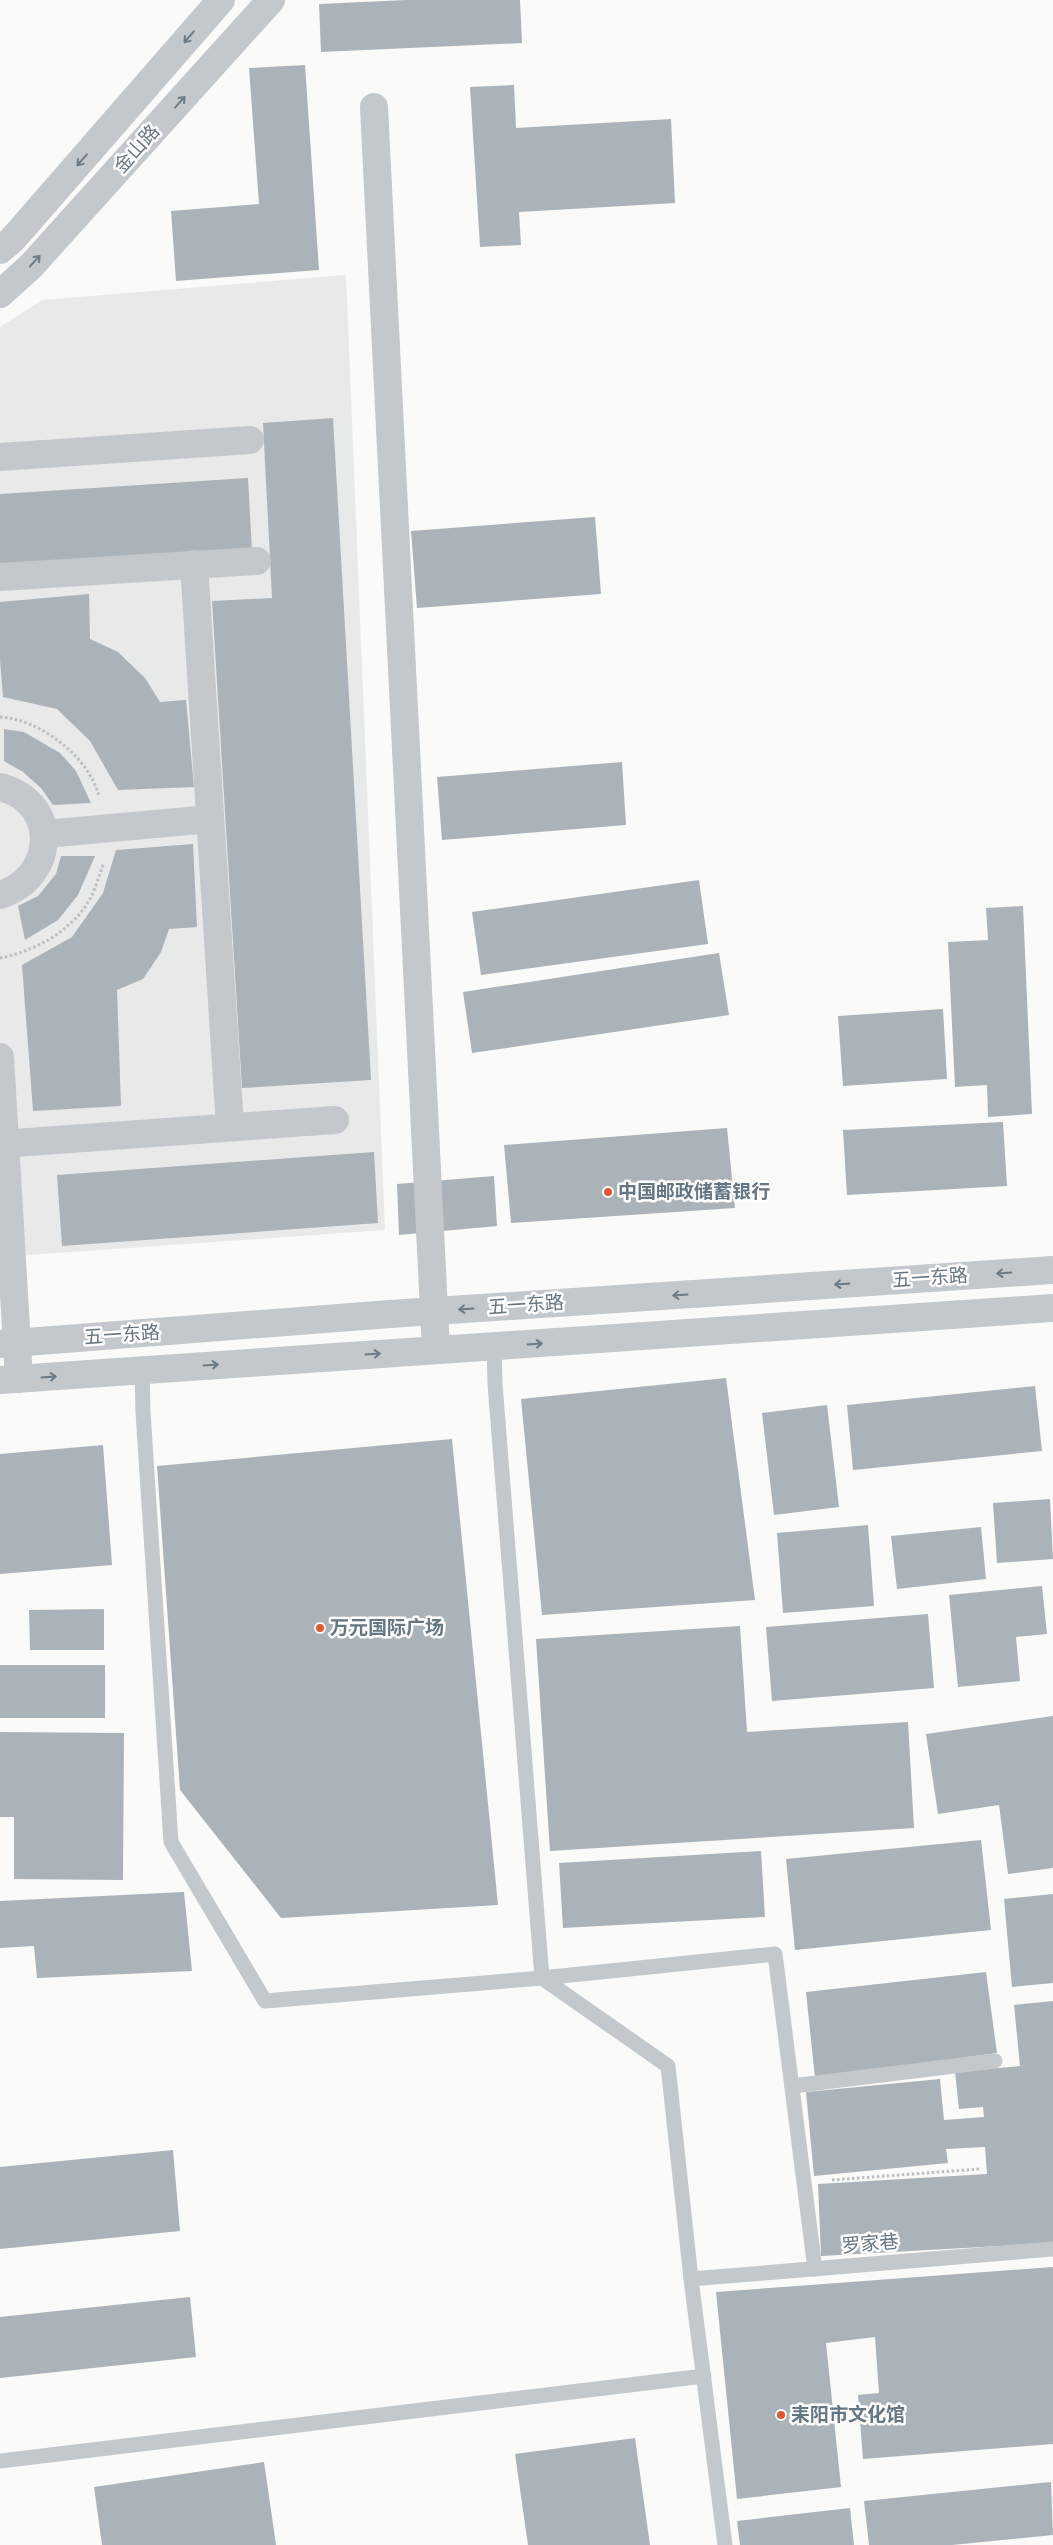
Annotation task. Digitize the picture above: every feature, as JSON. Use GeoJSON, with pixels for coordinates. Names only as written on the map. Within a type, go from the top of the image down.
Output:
{"type":"FeatureCollection","features":[{"type":"Feature","properties":{"kind":"street","name":"金山路"},"geometry":{"type":"LineString","coordinates":[[0,250],[12,240],[221,0]]}},
{"type":"Feature","properties":{"kind":"street","name":"金山路"},"geometry":{"type":"LineString","coordinates":[[0,294],[37,259],[271,0]]}},
{"type":"Feature","properties":{"kind":"street"},"geometry":{"type":"LineString","coordinates":[[374,107],[436,1350]]}},
{"type":"Feature","properties":{"kind":"street"},"geometry":{"type":"LineString","coordinates":[[0,457],[250,440]]}},
{"type":"Feature","properties":{"kind":"street"},"geometry":{"type":"LineString","coordinates":[[0,577],[257,561]]}},
{"type":"Feature","properties":{"kind":"street"},"geometry":{"type":"LineString","coordinates":[[194,564],[230,1127]]}},
{"type":"Feature","properties":{"kind":"street"},"geometry":{"type":"LineString","coordinates":[[0,787],[25,798],[37,812],[45,834],[40,863],[29,878],[14,890],[0,895]]}},
{"type":"Feature","properties":{"kind":"street"},"geometry":{"type":"LineString","coordinates":[[45,834],[210,819]]}},
{"type":"Feature","properties":{"kind":"street"},"geometry":{"type":"LineString","coordinates":[[0,1058],[10,1380]]}},
{"type":"Feature","properties":{"kind":"street"},"geometry":{"type":"LineString","coordinates":[[3,1144],[335,1120]]}},
{"type":"Feature","properties":{"kind":"street","name":"五一东路"},"geometry":{"type":"LineString","coordinates":[[9,1343],[435,1311],[1053,1270]]}},
{"type":"Feature","properties":{"kind":"street","name":"五一东路"},"geometry":{"type":"LineString","coordinates":[[10,1380],[1053,1308]]}},
{"type":"Feature","properties":{"kind":"lane"},"geometry":{"type":"LineString","coordinates":[[494,1346],[495,1384],[542,1978]]}},
{"type":"Feature","properties":{"kind":"lane"},"geometry":{"type":"LineString","coordinates":[[142,1370],[143,1412],[171,1842],[265,2001],[542,1978],[775,1954],[815,2269]]}},
{"type":"Feature","properties":{"kind":"lane"},"geometry":{"type":"LineString","coordinates":[[542,1978],[668,2066],[691,2279],[725,2545]]}},
{"type":"Feature","properties":{"kind":"lane"},"geometry":{"type":"LineString","coordinates":[[792,2086],[995,2062]]}},
{"type":"Feature","properties":{"kind":"lane","name":"罗家巷"},"geometry":{"type":"LineString","coordinates":[[691,2279],[1053,2249]]}},
{"type":"Feature","properties":{"kind":"lane"},"geometry":{"type":"LineString","coordinates":[[0,2461],[704,2376]]}},
{"type":"Feature","properties":{"kind":"path"},"geometry":{"type":"LineString","coordinates":[[0,717],[44,730],[75,755],[97,788],[107,828],[104,861],[92,894],[70,924],[42,945],[0,958]]}},
{"type":"Feature","properties":{"kind":"path"},"geometry":{"type":"LineString","coordinates":[[833,2180],[980,2169]]}},
{"type":"Feature","properties":{"kind":"shaded area"},"geometry":{"type":"Polygon","coordinates":[[[346,275],[385,1230],[0,1257],[0,327],[42,300],[346,275]]]}},
{"type":"Feature","properties":{"kind":"building"},"geometry":{"type":"Polygon","coordinates":[[[406,0],[520,0],[522,43],[321,52],[319,4],[406,0]]]}},
{"type":"Feature","properties":{"kind":"building"},"geometry":{"type":"Polygon","coordinates":[[[305,65],[319,270],[176,281],[171,211],[259,204],[249,68],[305,65]]]}},
{"type":"Feature","properties":{"kind":"building"},"geometry":{"type":"Polygon","coordinates":[[[514,85],[516,128],[671,119],[675,203],[519,212],[521,245],[480,247],[470,87],[514,85]]]}},
{"type":"Feature","properties":{"kind":"building"},"geometry":{"type":"Polygon","coordinates":[[[333,418],[371,1080],[242,1088],[212,601],[272,598],[263,423],[333,418]]]}},
{"type":"Feature","properties":{"kind":"building"},"geometry":{"type":"Polygon","coordinates":[[[248,478],[252,551],[0,564],[0,494],[248,478]]]}},
{"type":"Feature","properties":{"kind":"building"},"geometry":{"type":"Polygon","coordinates":[[[595,517],[601,594],[417,608],[411,531],[595,517]]]}},
{"type":"Feature","properties":{"kind":"building"},"geometry":{"type":"Polygon","coordinates":[[[89,594],[90,639],[118,652],[145,678],[160,702],[186,700],[194,787],[118,790],[90,741],[57,709],[3,697],[0,660],[0,602],[89,594]]]}},
{"type":"Feature","properties":{"kind":"building"},"geometry":{"type":"Polygon","coordinates":[[[4,729],[24,732],[60,753],[76,771],[91,803],[53,805],[41,788],[23,772],[4,761],[4,729]]]}},
{"type":"Feature","properties":{"kind":"building"},"geometry":{"type":"Polygon","coordinates":[[[622,762],[626,825],[442,840],[437,777],[622,762]]]}},
{"type":"Feature","properties":{"kind":"building"},"geometry":{"type":"Polygon","coordinates":[[[193,844],[197,927],[169,929],[161,952],[143,979],[117,990],[121,1106],[33,1111],[22,965],[72,937],[103,893],[116,850],[193,844]]]}},
{"type":"Feature","properties":{"kind":"building"},"geometry":{"type":"Polygon","coordinates":[[[61,856],[95,856],[78,895],[58,920],[25,940],[18,906],[38,896],[56,874],[61,856]]]}},
{"type":"Feature","properties":{"kind":"building"},"geometry":{"type":"Polygon","coordinates":[[[699,880],[708,944],[481,975],[472,912],[699,880]]]}},
{"type":"Feature","properties":{"kind":"building"},"geometry":{"type":"Polygon","coordinates":[[[1023,906],[1032,1114],[988,1117],[987,1085],[955,1087],[948,942],[988,940],[986,908],[1023,906]]]}},
{"type":"Feature","properties":{"kind":"building"},"geometry":{"type":"Polygon","coordinates":[[[719,953],[729,1015],[472,1053],[463,992],[719,953]]]}},
{"type":"Feature","properties":{"kind":"building"},"geometry":{"type":"Polygon","coordinates":[[[943,1009],[947,1079],[843,1086],[838,1016],[943,1009]]]}},
{"type":"Feature","properties":{"kind":"building"},"geometry":{"type":"Polygon","coordinates":[[[1003,1122],[1007,1186],[847,1195],[843,1130],[1003,1122]]]}},
{"type":"Feature","properties":{"kind":"building"},"geometry":{"type":"Polygon","coordinates":[[[727,1128],[735,1208],[511,1223],[504,1145],[727,1128]]]}},
{"type":"Feature","properties":{"kind":"building"},"geometry":{"type":"Polygon","coordinates":[[[374,1152],[378,1223],[62,1246],[57,1175],[374,1152]]]}},
{"type":"Feature","properties":{"kind":"building"},"geometry":{"type":"Polygon","coordinates":[[[494,1176],[497,1226],[399,1235],[397,1184],[494,1176]]]}},
{"type":"Feature","properties":{"kind":"building"},"geometry":{"type":"Polygon","coordinates":[[[726,1378],[755,1600],[542,1615],[521,1399],[726,1378]]]}},
{"type":"Feature","properties":{"kind":"building"},"geometry":{"type":"Polygon","coordinates":[[[1035,1386],[1042,1451],[853,1470],[847,1405],[1035,1386]]]}},
{"type":"Feature","properties":{"kind":"building"},"geometry":{"type":"Polygon","coordinates":[[[827,1405],[839,1507],[774,1515],[762,1413],[827,1405]]]}},
{"type":"Feature","properties":{"kind":"building","name":"万元国际广场"},"geometry":{"type":"Polygon","coordinates":[[[452,1439],[498,1905],[281,1918],[180,1790],[157,1466],[452,1439]]]}},
{"type":"Feature","properties":{"kind":"building"},"geometry":{"type":"Polygon","coordinates":[[[103,1445],[112,1565],[0,1574],[0,1454],[103,1445]]]}},
{"type":"Feature","properties":{"kind":"building"},"geometry":{"type":"Polygon","coordinates":[[[1050,1499],[1053,1559],[997,1563],[993,1503],[1050,1499]]]}},
{"type":"Feature","properties":{"kind":"building"},"geometry":{"type":"Polygon","coordinates":[[[868,1525],[874,1606],[783,1613],[777,1533],[868,1525]]]}},
{"type":"Feature","properties":{"kind":"building"},"geometry":{"type":"Polygon","coordinates":[[[981,1527],[986,1579],[897,1589],[891,1536],[981,1527]]]}},
{"type":"Feature","properties":{"kind":"building"},"geometry":{"type":"Polygon","coordinates":[[[1042,1586],[1047,1634],[1016,1637],[1020,1681],[958,1687],[949,1595],[1042,1586]]]}},
{"type":"Feature","properties":{"kind":"building"},"geometry":{"type":"Polygon","coordinates":[[[104,1609],[104,1650],[30,1650],[29,1610],[104,1609]]]}},
{"type":"Feature","properties":{"kind":"building"},"geometry":{"type":"Polygon","coordinates":[[[928,1614],[934,1688],[772,1701],[766,1627],[928,1614]]]}},
{"type":"Feature","properties":{"kind":"building"},"geometry":{"type":"Polygon","coordinates":[[[740,1626],[747,1732],[908,1722],[914,1828],[550,1851],[536,1639],[740,1626]]]}},
{"type":"Feature","properties":{"kind":"building"},"geometry":{"type":"Polygon","coordinates":[[[0,1665],[105,1665],[105,1718],[0,1718],[0,1665]]]}},
{"type":"Feature","properties":{"kind":"building"},"geometry":{"type":"Polygon","coordinates":[[[1053,1716],[1053,1868],[1008,1874],[999,1805],[938,1814],[926,1734],[1053,1716]]]}},
{"type":"Feature","properties":{"kind":"building"},"geometry":{"type":"Polygon","coordinates":[[[0,1732],[124,1733],[123,1880],[14,1879],[14,1817],[0,1817],[0,1732]]]}},
{"type":"Feature","properties":{"kind":"building"},"geometry":{"type":"Polygon","coordinates":[[[981,1840],[991,1930],[795,1950],[786,1859],[981,1840]]]}},
{"type":"Feature","properties":{"kind":"building"},"geometry":{"type":"Polygon","coordinates":[[[761,1851],[765,1917],[563,1928],[559,1863],[761,1851]]]}},
{"type":"Feature","properties":{"kind":"building"},"geometry":{"type":"Polygon","coordinates":[[[184,1892],[192,1971],[37,1978],[34,1946],[0,1948],[0,1901],[184,1892]]]}},
{"type":"Feature","properties":{"kind":"building"},"geometry":{"type":"Polygon","coordinates":[[[1053,1894],[1053,1983],[1012,1987],[1004,1899],[1053,1894]]]}},
{"type":"Feature","properties":{"kind":"building"},"geometry":{"type":"Polygon","coordinates":[[[986,1972],[997,2053],[815,2078],[806,1992],[986,1972]]]}},
{"type":"Feature","properties":{"kind":"building"},"geometry":{"type":"Polygon","coordinates":[[[1053,2001],[1053,2243],[821,2256],[818,2184],[987,2174],[985,2147],[946,2149],[948,2163],[814,2176],[806,2092],[940,2079],[944,2120],[984,2117],[983,2107],[959,2109],[955,2072],[1020,2066],[1014,2005],[1053,2001]]]}},
{"type":"Feature","properties":{"kind":"building"},"geometry":{"type":"Polygon","coordinates":[[[173,2150],[180,2231],[0,2249],[0,2167],[173,2150]]]}},
{"type":"Feature","properties":{"kind":"building"},"geometry":{"type":"Polygon","coordinates":[[[1053,2267],[1053,2444],[863,2459],[858,2395],[879,2393],[875,2337],[826,2343],[841,2487],[737,2499],[716,2292],[1053,2267]]]}},
{"type":"Feature","properties":{"kind":"building"},"geometry":{"type":"Polygon","coordinates":[[[190,2297],[196,2357],[0,2378],[0,2317],[190,2297]]]}},
{"type":"Feature","properties":{"kind":"building"},"geometry":{"type":"Polygon","coordinates":[[[635,2438],[650,2545],[528,2545],[515,2454],[635,2438]]]}},
{"type":"Feature","properties":{"kind":"building"},"geometry":{"type":"Polygon","coordinates":[[[264,2462],[276,2545],[102,2545],[94,2487],[264,2462]]]}},
{"type":"Feature","properties":{"kind":"building"},"geometry":{"type":"Polygon","coordinates":[[[1051,2482],[1053,2535],[952,2545],[869,2545],[864,2501],[1051,2482]]]}},
{"type":"Feature","properties":{"kind":"building"},"geometry":{"type":"Polygon","coordinates":[[[850,2508],[854,2545],[740,2545],[737,2521],[850,2508]]]}},
{"type":"Feature","properties":{"kind":"place","name":"中国邮政储蓄银行"},"geometry":{"type":"Point","coordinates":[608,1192]}},
{"type":"Feature","properties":{"kind":"place","name":"万元国际广场"},"geometry":{"type":"Point","coordinates":[320,1628]}},
{"type":"Feature","properties":{"kind":"place","name":"耒阳市文化馆"},"geometry":{"type":"Point","coordinates":[781,2415]}}]}
